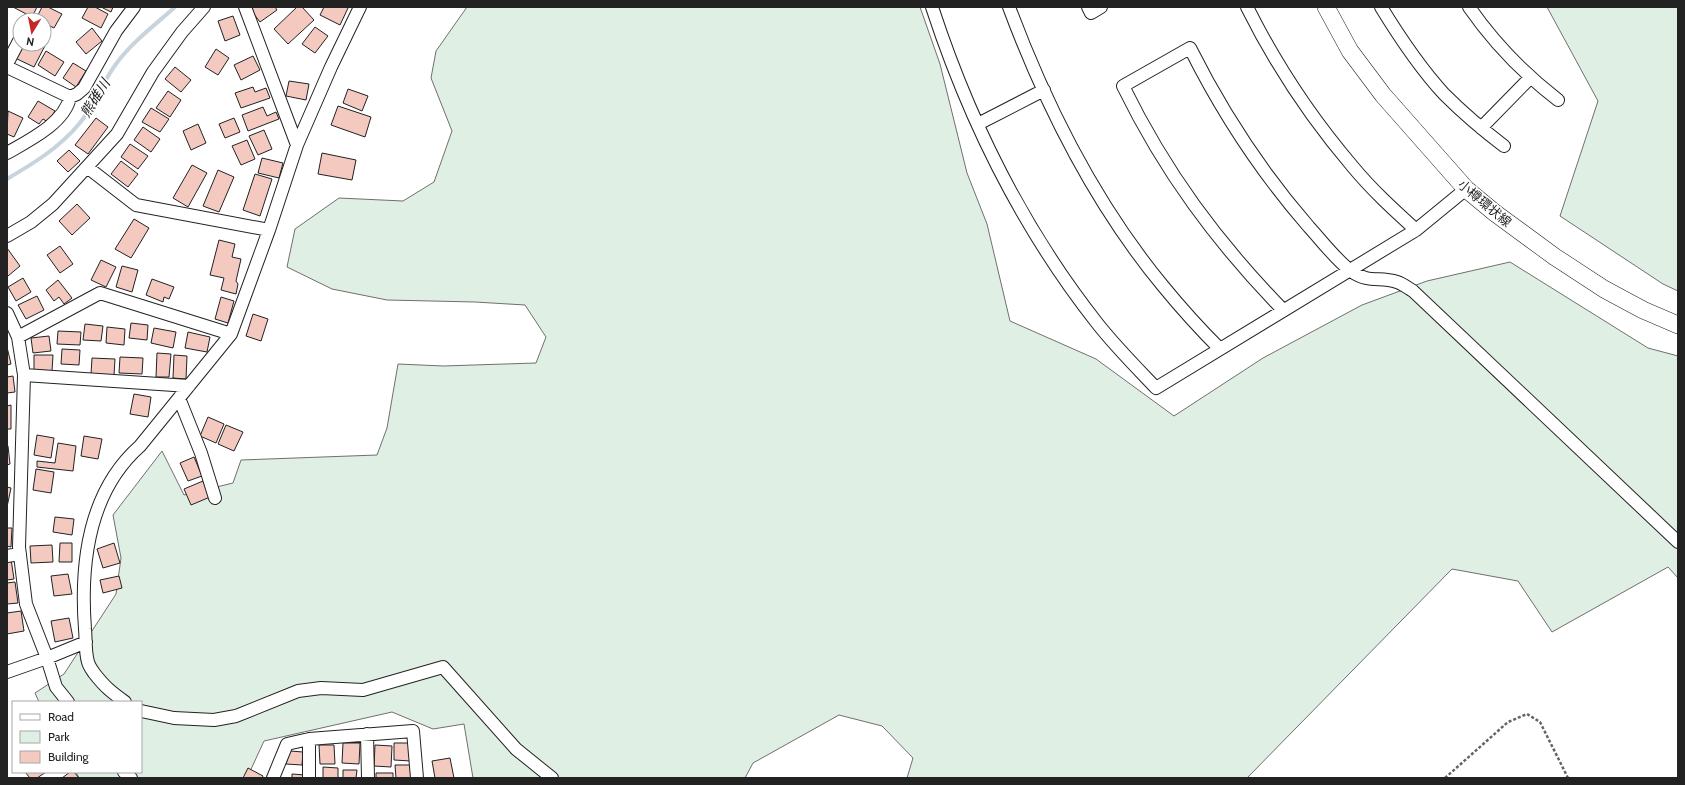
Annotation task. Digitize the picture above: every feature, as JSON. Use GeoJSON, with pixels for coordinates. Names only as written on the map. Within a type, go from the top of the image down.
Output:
{"type":"FeatureCollection","features":[{"type":"Feature","properties":{"kind":"main road","name":"小樽環状線"},"geometry":{"type":"LineString","coordinates":[[1326,7],[1350,51],[1383,95],[1466,189],[1495,213],[1555,257],[1604,289],[1643,310],[1678,325]]}},
{"type":"Feature","properties":{"kind":"street"},"geometry":{"type":"LineString","coordinates":[[14,52],[7,66],[70,97],[77,94],[84,88],[116,31],[134,7]]}},
{"type":"Feature","properties":{"kind":"street"},"geometry":{"type":"LineString","coordinates":[[7,236],[31,222],[53,204],[117,134],[153,72],[182,32],[204,7]]}},
{"type":"Feature","properties":{"kind":"street"},"geometry":{"type":"LineString","coordinates":[[245,7],[297,145]]}},
{"type":"Feature","properties":{"kind":"street"},"geometry":{"type":"LineString","coordinates":[[124,701],[104,687],[88,663],[84,609],[84,568],[90,534],[100,500],[118,470],[129,456],[140,446],[231,334],[269,230],[297,145],[331,67],[360,7]]}},
{"type":"Feature","properties":{"kind":"street"},"geometry":{"type":"LineString","coordinates":[[932,7],[951,61],[978,124],[1003,176],[1024,214],[1071,288],[1107,335],[1156,388],[1416,230],[1466,189]]}},
{"type":"Feature","properties":{"kind":"street"},"geometry":{"type":"LineString","coordinates":[[1010,7],[1044,90],[1088,176],[1135,250],[1190,318],[1220,349]]}},
{"type":"Feature","properties":{"kind":"street"},"geometry":{"type":"LineString","coordinates":[[1088,7],[1091,13],[1101,7]]}},
{"type":"Feature","properties":{"kind":"street"},"geometry":{"type":"LineString","coordinates":[[1247,7],[1280,67],[1302,102],[1327,136],[1384,200],[1416,230]]}},
{"type":"Feature","properties":{"kind":"street"},"geometry":{"type":"LineString","coordinates":[[1382,7],[1396,31],[1418,63],[1444,93],[1481,128],[1504,146]]}},
{"type":"Feature","properties":{"kind":"street"},"geometry":{"type":"LineString","coordinates":[[1469,7],[1482,26],[1505,53],[1530,78],[1558,100]]}},
{"type":"Feature","properties":{"kind":"street"},"geometry":{"type":"LineString","coordinates":[[1284,310],[1254,280],[1226,248],[1200,214],[1154,143],[1123,86],[1190,48],[1241,138],[1292,208],[1321,241],[1350,270],[1363,279],[1397,282],[1413,291],[1678,542]]}},
{"type":"Feature","properties":{"kind":"street"},"geometry":{"type":"LineString","coordinates":[[1481,128],[1530,78]]}},
{"type":"Feature","properties":{"kind":"street"},"geometry":{"type":"LineString","coordinates":[[978,124],[1044,90]]}},
{"type":"Feature","properties":{"kind":"street"},"geometry":{"type":"LineString","coordinates":[[7,153],[39,134],[61,115],[68,106],[70,97]]}},
{"type":"Feature","properties":{"kind":"street"},"geometry":{"type":"LineString","coordinates":[[87,167],[136,205],[269,230]]}},
{"type":"Feature","properties":{"kind":"street"},"geometry":{"type":"LineString","coordinates":[[18,337],[100,293],[231,334]]}},
{"type":"Feature","properties":{"kind":"street"},"geometry":{"type":"LineString","coordinates":[[7,313],[18,337],[24,376],[20,554],[26,604],[47,658],[56,687],[67,701]]}},
{"type":"Feature","properties":{"kind":"street"},"geometry":{"type":"LineString","coordinates":[[24,376],[189,386]]}},
{"type":"Feature","properties":{"kind":"street"},"geometry":{"type":"LineString","coordinates":[[179,398],[201,453],[215,498]]}},
{"type":"Feature","properties":{"kind":"street"},"geometry":{"type":"LineString","coordinates":[[7,556],[20,554]]}},
{"type":"Feature","properties":{"kind":"street"},"geometry":{"type":"LineString","coordinates":[[7,672],[86,642]]}},
{"type":"Feature","properties":{"kind":"street"},"geometry":{"type":"LineString","coordinates":[[142,711],[174,718],[214,720],[236,716],[298,691],[321,688],[363,690],[443,667],[516,749],[552,778]]}},
{"type":"Feature","properties":{"kind":"street"},"geometry":{"type":"LineString","coordinates":[[273,778],[287,744],[309,738],[413,731],[417,778]]}},
{"type":"Feature","properties":{"kind":"street"},"geometry":{"type":"LineString","coordinates":[[367,734],[368,778]]}},
{"type":"Feature","properties":{"kind":"street"},"geometry":{"type":"LineString","coordinates":[[309,738],[309,778]]}},
{"type":"Feature","properties":{"kind":"path"},"geometry":{"type":"LineString","coordinates":[[1445,778],[1508,722],[1528,714],[1540,722],[1568,778]]}},
{"type":"Feature","properties":{"kind":"green space"},"geometry":{"type":"Polygon","coordinates":[[[467,7],[920,7],[940,64],[967,173],[987,224],[1010,321],[1096,359],[1174,416],[1263,358],[1362,305],[1427,281],[1510,262],[1648,348],[1678,356],[1678,578],[1668,567],[1552,632],[1518,581],[1452,569],[1247,778],[907,778],[913,758],[882,726],[839,715],[753,763],[745,778],[473,778],[464,724],[433,729],[392,712],[264,741],[247,778],[79,778],[76,773],[142,773],[142,701],[39,701],[35,693],[64,674],[116,594],[121,558],[113,515],[162,451],[184,495],[233,483],[241,460],[377,455],[387,428],[398,364],[443,366],[536,363],[546,337],[525,305],[387,300],[332,289],[287,267],[295,229],[339,198],[403,201],[434,182],[452,131],[431,78],[436,51],[467,7]]]}},
{"type":"Feature","properties":{"kind":"green space"},"geometry":{"type":"Polygon","coordinates":[[[1547,7],[1678,7],[1678,291],[1663,284],[1560,216],[1598,101],[1547,7]]]}},
{"type":"Feature","properties":{"kind":"building"},"geometry":{"type":"Polygon","coordinates":[[[13,7],[37,7],[34,12],[22,12],[13,7]]]}},
{"type":"Feature","properties":{"kind":"building"},"geometry":{"type":"Polygon","coordinates":[[[42,7],[48,7],[62,14],[54,28],[52,27],[52,12],[40,12],[42,7]]]}},
{"type":"Feature","properties":{"kind":"building"},"geometry":{"type":"Polygon","coordinates":[[[88,7],[95,7],[108,14],[101,28],[82,18],[88,7]]]}},
{"type":"Feature","properties":{"kind":"building"},"geometry":{"type":"Polygon","coordinates":[[[101,7],[113,7],[111,12],[101,7]]]}},
{"type":"Feature","properties":{"kind":"building"},"geometry":{"type":"Polygon","coordinates":[[[253,7],[275,7],[277,10],[260,22],[250,9],[253,7]]]}},
{"type":"Feature","properties":{"kind":"building"},"geometry":{"type":"Polygon","coordinates":[[[297,7],[302,7],[314,20],[288,44],[274,29],[297,7]]]}},
{"type":"Feature","properties":{"kind":"building"},"geometry":{"type":"Polygon","coordinates":[[[324,7],[348,8],[340,25],[320,15],[324,7]]]}},
{"type":"Feature","properties":{"kind":"building"},"geometry":{"type":"Polygon","coordinates":[[[233,16],[240,35],[225,41],[218,21],[233,16]]]}},
{"type":"Feature","properties":{"kind":"building"},"geometry":{"type":"Polygon","coordinates":[[[315,27],[328,36],[315,53],[302,44],[315,27]]]}},
{"type":"Feature","properties":{"kind":"building"},"geometry":{"type":"Polygon","coordinates":[[[92,28],[102,41],[86,54],[76,42],[92,28]]]}},
{"type":"Feature","properties":{"kind":"building"},"geometry":{"type":"Polygon","coordinates":[[[216,49],[229,58],[218,75],[205,67],[216,49]]]}},
{"type":"Feature","properties":{"kind":"building"},"geometry":{"type":"Polygon","coordinates":[[[18,52],[42,52],[34,67],[15,58],[18,52]]]}},
{"type":"Feature","properties":{"kind":"building"},"geometry":{"type":"Polygon","coordinates":[[[45,52],[64,62],[55,76],[38,65],[45,52]]]}},
{"type":"Feature","properties":{"kind":"building"},"geometry":{"type":"Polygon","coordinates":[[[253,56],[260,70],[241,80],[234,65],[253,56]]]}},
{"type":"Feature","properties":{"kind":"building"},"geometry":{"type":"Polygon","coordinates":[[[73,63],[86,71],[76,87],[63,78],[73,63]]]}},
{"type":"Feature","properties":{"kind":"building"},"geometry":{"type":"Polygon","coordinates":[[[175,67],[191,80],[181,92],[165,79],[175,67]]]}},
{"type":"Feature","properties":{"kind":"building"},"geometry":{"type":"Polygon","coordinates":[[[289,81],[309,84],[306,100],[286,96],[289,81]]]}},
{"type":"Feature","properties":{"kind":"building"},"geometry":{"type":"Polygon","coordinates":[[[253,87],[255,92],[266,88],[270,98],[241,108],[235,93],[253,87]]]}},
{"type":"Feature","properties":{"kind":"building"},"geometry":{"type":"Polygon","coordinates":[[[348,89],[368,96],[362,111],[343,103],[348,89]]]}},
{"type":"Feature","properties":{"kind":"building"},"geometry":{"type":"Polygon","coordinates":[[[168,91],[181,100],[170,117],[156,108],[168,91]]]}},
{"type":"Feature","properties":{"kind":"building"},"geometry":{"type":"Polygon","coordinates":[[[38,101],[55,111],[48,122],[43,119],[39,124],[28,117],[38,101]]]}},
{"type":"Feature","properties":{"kind":"building"},"geometry":{"type":"Polygon","coordinates":[[[338,106],[371,117],[365,137],[331,125],[338,106]]]}},
{"type":"Feature","properties":{"kind":"building"},"geometry":{"type":"Polygon","coordinates":[[[263,107],[267,116],[276,112],[279,119],[248,131],[242,115],[263,107]]]}},
{"type":"Feature","properties":{"kind":"building"},"geometry":{"type":"Polygon","coordinates":[[[151,108],[169,119],[160,132],[142,122],[151,108]]]}},
{"type":"Feature","properties":{"kind":"building"},"geometry":{"type":"Polygon","coordinates":[[[8,111],[23,118],[14,137],[7,134],[8,111]]]}},
{"type":"Feature","properties":{"kind":"building"},"geometry":{"type":"Polygon","coordinates":[[[96,118],[108,127],[88,154],[75,145],[96,118]]]}},
{"type":"Feature","properties":{"kind":"building"},"geometry":{"type":"Polygon","coordinates":[[[234,118],[240,132],[225,138],[219,124],[234,118]]]}},
{"type":"Feature","properties":{"kind":"building"},"geometry":{"type":"Polygon","coordinates":[[[198,124],[206,143],[191,150],[183,131],[198,124]]]}},
{"type":"Feature","properties":{"kind":"building"},"geometry":{"type":"Polygon","coordinates":[[[143,127],[160,139],[151,152],[134,140],[143,127]]]}},
{"type":"Feature","properties":{"kind":"building"},"geometry":{"type":"Polygon","coordinates":[[[264,130],[272,149],[258,155],[249,136],[264,130]]]}},
{"type":"Feature","properties":{"kind":"building"},"geometry":{"type":"Polygon","coordinates":[[[247,140],[255,159],[241,165],[232,146],[247,140]]]}},
{"type":"Feature","properties":{"kind":"building"},"geometry":{"type":"Polygon","coordinates":[[[130,144],[148,156],[138,169],[121,157],[130,144]]]}},
{"type":"Feature","properties":{"kind":"building"},"geometry":{"type":"Polygon","coordinates":[[[69,150],[80,161],[68,172],[57,161],[69,150]]]}},
{"type":"Feature","properties":{"kind":"building"},"geometry":{"type":"Polygon","coordinates":[[[322,153],[356,160],[352,180],[318,174],[322,153]]]}},
{"type":"Feature","properties":{"kind":"building"},"geometry":{"type":"Polygon","coordinates":[[[262,158],[283,163],[279,178],[258,173],[262,158]]]}},
{"type":"Feature","properties":{"kind":"building"},"geometry":{"type":"Polygon","coordinates":[[[121,161],[138,174],[128,187],[111,174],[121,161]]]}},
{"type":"Feature","properties":{"kind":"building"},"geometry":{"type":"Polygon","coordinates":[[[192,165],[207,173],[188,207],[173,198],[192,165]]]}},
{"type":"Feature","properties":{"kind":"building"},"geometry":{"type":"Polygon","coordinates":[[[218,170],[234,177],[219,212],[203,206],[218,170]]]}},
{"type":"Feature","properties":{"kind":"building"},"geometry":{"type":"Polygon","coordinates":[[[255,174],[272,179],[260,216],[243,210],[255,174]]]}},
{"type":"Feature","properties":{"kind":"building"},"geometry":{"type":"Polygon","coordinates":[[[77,204],[90,218],[72,235],[59,221],[77,204]]]}},
{"type":"Feature","properties":{"kind":"building"},"geometry":{"type":"Polygon","coordinates":[[[134,219],[149,228],[131,258],[115,249],[134,219]]]}},
{"type":"Feature","properties":{"kind":"building"},"geometry":{"type":"Polygon","coordinates":[[[219,240],[235,244],[232,257],[241,259],[236,281],[238,284],[236,294],[221,290],[224,278],[210,275],[219,240]]]}},
{"type":"Feature","properties":{"kind":"building"},"geometry":{"type":"Polygon","coordinates":[[[60,246],[73,264],[60,273],[47,255],[60,246]]]}},
{"type":"Feature","properties":{"kind":"building"},"geometry":{"type":"Polygon","coordinates":[[[7,248],[20,266],[8,276],[7,275],[7,248]]]}},
{"type":"Feature","properties":{"kind":"building"},"geometry":{"type":"Polygon","coordinates":[[[101,260],[116,267],[106,287],[91,280],[101,260]]]}},
{"type":"Feature","properties":{"kind":"building"},"geometry":{"type":"Polygon","coordinates":[[[122,266],[138,270],[132,292],[116,287],[122,266]]]}},
{"type":"Feature","properties":{"kind":"building"},"geometry":{"type":"Polygon","coordinates":[[[23,278],[31,292],[16,301],[8,287],[23,278]]]}},
{"type":"Feature","properties":{"kind":"building"},"geometry":{"type":"Polygon","coordinates":[[[152,279],[174,287],[169,299],[164,297],[163,302],[146,295],[152,279]]]}},
{"type":"Feature","properties":{"kind":"building"},"geometry":{"type":"Polygon","coordinates":[[[58,280],[72,298],[64,304],[59,297],[54,301],[46,290],[58,280]]]}},
{"type":"Feature","properties":{"kind":"building"},"geometry":{"type":"Polygon","coordinates":[[[37,296],[44,310],[26,319],[18,305],[37,296]]]}},
{"type":"Feature","properties":{"kind":"building"},"geometry":{"type":"Polygon","coordinates":[[[221,297],[234,301],[228,323],[215,319],[221,297]]]}},
{"type":"Feature","properties":{"kind":"building"},"geometry":{"type":"Polygon","coordinates":[[[253,314],[268,319],[261,341],[246,336],[253,314]]]}},
{"type":"Feature","properties":{"kind":"building"},"geometry":{"type":"Polygon","coordinates":[[[131,323],[148,325],[147,340],[129,338],[131,323]]]}},
{"type":"Feature","properties":{"kind":"building"},"geometry":{"type":"Polygon","coordinates":[[[85,324],[103,326],[101,341],[83,340],[85,324]]]}},
{"type":"Feature","properties":{"kind":"building"},"geometry":{"type":"Polygon","coordinates":[[[107,327],[125,329],[124,345],[106,343],[107,327]]]}},
{"type":"Feature","properties":{"kind":"building"},"geometry":{"type":"Polygon","coordinates":[[[154,328],[176,332],[173,348],[151,343],[154,328]]]}},
{"type":"Feature","properties":{"kind":"building"},"geometry":{"type":"Polygon","coordinates":[[[58,331],[81,332],[80,345],[57,344],[58,331]]]}},
{"type":"Feature","properties":{"kind":"building"},"geometry":{"type":"Polygon","coordinates":[[[188,332],[210,337],[207,352],[185,348],[188,332]]]}},
{"type":"Feature","properties":{"kind":"building"},"geometry":{"type":"Polygon","coordinates":[[[49,336],[51,351],[33,353],[31,338],[49,336]]]}},
{"type":"Feature","properties":{"kind":"building"},"geometry":{"type":"Polygon","coordinates":[[[7,347],[11,364],[7,365],[7,347]]]}},
{"type":"Feature","properties":{"kind":"building"},"geometry":{"type":"Polygon","coordinates":[[[62,349],[80,350],[79,365],[61,364],[62,349]]]}},
{"type":"Feature","properties":{"kind":"building"},"geometry":{"type":"Polygon","coordinates":[[[157,353],[171,354],[169,377],[156,377],[157,353]]]}},
{"type":"Feature","properties":{"kind":"building"},"geometry":{"type":"Polygon","coordinates":[[[34,355],[53,355],[52,371],[34,371],[34,355]]]}},
{"type":"Feature","properties":{"kind":"building"},"geometry":{"type":"Polygon","coordinates":[[[174,355],[187,356],[186,379],[173,378],[174,355]]]}},
{"type":"Feature","properties":{"kind":"building"},"geometry":{"type":"Polygon","coordinates":[[[120,357],[143,358],[142,374],[119,373],[120,357]]]}},
{"type":"Feature","properties":{"kind":"building"},"geometry":{"type":"Polygon","coordinates":[[[92,358],[115,359],[114,375],[91,374],[92,358]]]}},
{"type":"Feature","properties":{"kind":"building"},"geometry":{"type":"Polygon","coordinates":[[[13,376],[15,392],[7,393],[7,377],[13,376]]]}},
{"type":"Feature","properties":{"kind":"building"},"geometry":{"type":"Polygon","coordinates":[[[134,394],[151,397],[148,417],[130,414],[134,394]]]}},
{"type":"Feature","properties":{"kind":"building"},"geometry":{"type":"Polygon","coordinates":[[[11,405],[11,429],[7,429],[7,406],[11,405]]]}},
{"type":"Feature","properties":{"kind":"building"},"geometry":{"type":"Polygon","coordinates":[[[208,417],[224,424],[216,443],[200,436],[208,417]]]}},
{"type":"Feature","properties":{"kind":"building"},"geometry":{"type":"Polygon","coordinates":[[[226,425],[243,432],[234,451],[218,444],[226,425]]]}},
{"type":"Feature","properties":{"kind":"building"},"geometry":{"type":"Polygon","coordinates":[[[37,435],[54,438],[51,458],[34,455],[37,435]]]}},
{"type":"Feature","properties":{"kind":"building"},"geometry":{"type":"Polygon","coordinates":[[[84,436],[102,439],[98,459],[81,456],[84,436]]]}},
{"type":"Feature","properties":{"kind":"building"},"geometry":{"type":"Polygon","coordinates":[[[58,443],[76,446],[73,471],[37,467],[37,461],[55,463],[58,443]]]}},
{"type":"Feature","properties":{"kind":"building"},"geometry":{"type":"Polygon","coordinates":[[[8,446],[10,464],[7,465],[7,447],[8,446]]]}},
{"type":"Feature","properties":{"kind":"building"},"geometry":{"type":"Polygon","coordinates":[[[194,457],[202,476],[188,481],[180,463],[194,457]]]}},
{"type":"Feature","properties":{"kind":"building"},"geometry":{"type":"Polygon","coordinates":[[[36,469],[54,472],[51,493],[33,490],[36,469]]]}},
{"type":"Feature","properties":{"kind":"building"},"geometry":{"type":"Polygon","coordinates":[[[203,481],[210,497],[191,505],[184,489],[203,481]]]}},
{"type":"Feature","properties":{"kind":"building"},"geometry":{"type":"Polygon","coordinates":[[[7,487],[11,488],[7,507],[7,487]]]}},
{"type":"Feature","properties":{"kind":"building"},"geometry":{"type":"Polygon","coordinates":[[[55,517],[74,519],[72,535],[53,532],[55,517]]]}},
{"type":"Feature","properties":{"kind":"building"},"geometry":{"type":"Polygon","coordinates":[[[7,528],[12,528],[11,547],[7,546],[7,528]]]}},
{"type":"Feature","properties":{"kind":"building"},"geometry":{"type":"Polygon","coordinates":[[[60,543],[72,543],[72,562],[59,562],[60,543]]]}},
{"type":"Feature","properties":{"kind":"building"},"geometry":{"type":"Polygon","coordinates":[[[114,543],[120,563],[103,568],[97,549],[114,543]]]}},
{"type":"Feature","properties":{"kind":"building"},"geometry":{"type":"Polygon","coordinates":[[[52,545],[53,562],[31,563],[30,546],[52,545]]]}},
{"type":"Feature","properties":{"kind":"building"},"geometry":{"type":"Polygon","coordinates":[[[7,559],[11,559],[14,579],[7,580],[7,559]]]}},
{"type":"Feature","properties":{"kind":"building"},"geometry":{"type":"Polygon","coordinates":[[[68,574],[72,594],[54,596],[51,576],[68,574]]]}},
{"type":"Feature","properties":{"kind":"building"},"geometry":{"type":"Polygon","coordinates":[[[119,576],[122,588],[103,593],[100,580],[119,576]]]}},
{"type":"Feature","properties":{"kind":"building"},"geometry":{"type":"Polygon","coordinates":[[[15,582],[18,603],[7,604],[7,583],[15,582]]]}},
{"type":"Feature","properties":{"kind":"building"},"geometry":{"type":"Polygon","coordinates":[[[21,611],[24,631],[7,634],[7,613],[21,611]]]}},
{"type":"Feature","properties":{"kind":"building"},"geometry":{"type":"Polygon","coordinates":[[[69,618],[73,638],[55,642],[51,621],[69,618]]]}},
{"type":"Feature","properties":{"kind":"building"},"geometry":{"type":"Polygon","coordinates":[[[343,743],[360,743],[359,764],[342,763],[343,743]]]}},
{"type":"Feature","properties":{"kind":"building"},"geometry":{"type":"Polygon","coordinates":[[[394,743],[411,743],[411,761],[394,760],[394,743]]]}},
{"type":"Feature","properties":{"kind":"building"},"geometry":{"type":"Polygon","coordinates":[[[319,745],[334,745],[335,764],[320,764],[319,745]]]}},
{"type":"Feature","properties":{"kind":"building"},"geometry":{"type":"Polygon","coordinates":[[[375,745],[392,746],[391,767],[374,766],[375,745]]]}},
{"type":"Feature","properties":{"kind":"building"},"geometry":{"type":"Polygon","coordinates":[[[290,751],[303,752],[302,765],[286,764],[290,751]]]}},
{"type":"Feature","properties":{"kind":"building"},"geometry":{"type":"Polygon","coordinates":[[[450,758],[454,778],[435,778],[432,761],[450,758]]]}},
{"type":"Feature","properties":{"kind":"building"},"geometry":{"type":"Polygon","coordinates":[[[395,765],[411,765],[412,778],[396,778],[395,765]]]}},
{"type":"Feature","properties":{"kind":"building"},"geometry":{"type":"Polygon","coordinates":[[[323,767],[338,768],[338,778],[323,778],[323,767]]]}},
{"type":"Feature","properties":{"kind":"building"},"geometry":{"type":"Polygon","coordinates":[[[248,768],[263,776],[262,778],[243,778],[248,768]]]}},
{"type":"Feature","properties":{"kind":"building"},"geometry":{"type":"Polygon","coordinates":[[[343,770],[357,770],[356,778],[343,778],[343,770]]]}},
{"type":"Feature","properties":{"kind":"building"},"geometry":{"type":"Polygon","coordinates":[[[26,773],[44,773],[37,778],[30,778],[26,773]]]}},
{"type":"Feature","properties":{"kind":"building"},"geometry":{"type":"Polygon","coordinates":[[[69,773],[75,773],[79,778],[62,778],[69,773]]]}},
{"type":"Feature","properties":{"kind":"building"},"geometry":{"type":"Polygon","coordinates":[[[376,773],[393,773],[393,778],[376,778],[376,773]]]}},
{"type":"Feature","properties":{"kind":"building"},"geometry":{"type":"Polygon","coordinates":[[[292,774],[305,775],[305,778],[292,778],[292,774]]]}},
{"type":"Feature","properties":{"kind":"waterway","name":"熊碓川"},"geometry":{"type":"LineString","coordinates":[[7,179],[55,148],[71,133],[94,102],[111,71],[122,56],[144,34],[175,7]]}}]}
